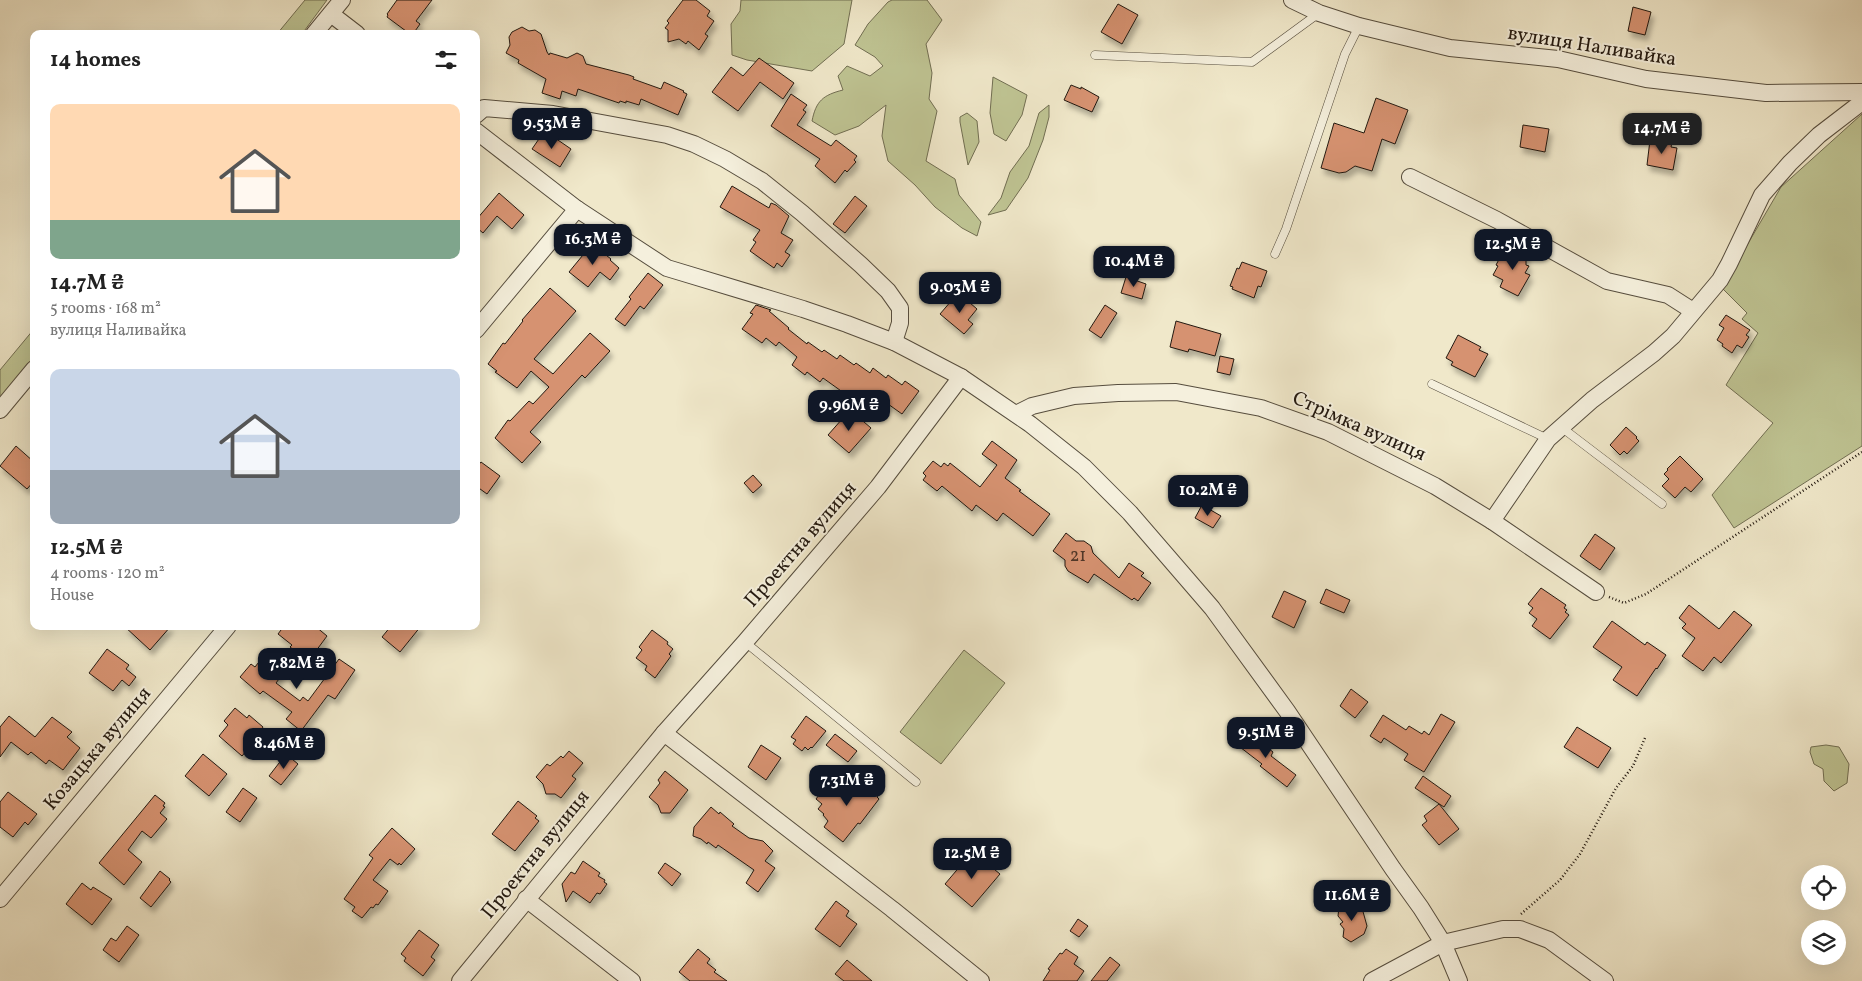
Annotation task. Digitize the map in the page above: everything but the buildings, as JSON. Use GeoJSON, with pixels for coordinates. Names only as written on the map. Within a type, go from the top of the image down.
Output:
{"type":"FeatureCollection","features":[{"type":"Feature","properties":{"kind":"street"},"geometry":{"type":"LineString","coordinates":[[317,30],[342,0]]}},
{"type":"Feature","properties":{"kind":"street","name":"вулиця Наливайка"},"geometry":{"type":"LineString","coordinates":[[1292,0],[1319,14],[1358,26],[1450,48],[1558,59],[1646,79],[1766,93],[1862,92]]}},
{"type":"Feature","properties":{"kind":"street"},"geometry":{"type":"LineString","coordinates":[[331,14],[352,30]]}},
{"type":"Feature","properties":{"kind":"street"},"geometry":{"type":"LineString","coordinates":[[1492,521],[1548,439],[1592,400],[1654,353],[1673,336],[1720,280],[1762,195],[1790,163],[1819,135],[1862,102]]}},
{"type":"Feature","properties":{"kind":"street"},"geometry":{"type":"LineString","coordinates":[[480,112],[484,108],[553,114],[667,135],[694,144],[725,159],[762,181],[802,213],[888,291],[900,308],[900,323],[894,342]]}},
{"type":"Feature","properties":{"kind":"street"},"geometry":{"type":"LineString","coordinates":[[480,134],[577,209],[667,268],[821,315],[894,342],[961,377],[1016,414],[1090,473],[1130,512],[1212,608],[1287,711],[1421,908],[1442,943],[1459,981]]}},
{"type":"Feature","properties":{"kind":"street"},"geometry":{"type":"LineString","coordinates":[[1410,177],[1497,220],[1607,281],[1668,295],[1693,311]]}},
{"type":"Feature","properties":{"kind":"street"},"geometry":{"type":"LineString","coordinates":[[480,325],[577,209]]}},
{"type":"Feature","properties":{"kind":"street"},"geometry":{"type":"LineString","coordinates":[[0,410],[30,374]]}},
{"type":"Feature","properties":{"kind":"street","name":"Проектна вулиця"},"geometry":{"type":"LineString","coordinates":[[460,981],[664,732],[746,642],[878,487],[961,377]]}},
{"type":"Feature","properties":{"kind":"street","name":"Стрімка вулиця"},"geometry":{"type":"LineString","coordinates":[[1016,414],[1032,406],[1074,396],[1118,392],[1176,392],[1261,408],[1328,432],[1435,486],[1492,521],[1596,592]]}},
{"type":"Feature","properties":{"kind":"street","name":"Козацька вулиця"},"geometry":{"type":"LineString","coordinates":[[0,899],[225,630]]}},
{"type":"Feature","properties":{"kind":"street"},"geometry":{"type":"LineString","coordinates":[[664,732],[892,908],[981,981]]}},
{"type":"Feature","properties":{"kind":"street"},"geometry":{"type":"LineString","coordinates":[[526,899],[632,981]]}},
{"type":"Feature","properties":{"kind":"street"},"geometry":{"type":"LineString","coordinates":[[1372,981],[1442,943],[1503,929],[1520,929],[1549,940],[1605,981]]}},
{"type":"Feature","properties":{"kind":"lane"},"geometry":{"type":"LineString","coordinates":[[1095,55],[1252,62],[1319,14]]}},
{"type":"Feature","properties":{"kind":"lane"},"geometry":{"type":"LineString","coordinates":[[1275,254],[1286,229],[1345,54],[1358,26]]}},
{"type":"Feature","properties":{"kind":"lane"},"geometry":{"type":"LineString","coordinates":[[1432,384],[1548,439]]}},
{"type":"Feature","properties":{"kind":"lane"},"geometry":{"type":"LineString","coordinates":[[1561,427],[1662,504]]}},
{"type":"Feature","properties":{"kind":"lane"},"geometry":{"type":"LineString","coordinates":[[746,642],[916,782]]}},
{"type":"Feature","properties":{"kind":"path"},"geometry":{"type":"LineString","coordinates":[[1596,592],[1624,603],[1646,594],[1862,452]]}},
{"type":"Feature","properties":{"kind":"path"},"geometry":{"type":"LineString","coordinates":[[1503,929],[1560,880],[1580,854],[1616,788],[1633,766],[1645,738]]}},
{"type":"Feature","properties":{"kind":"green space"},"geometry":{"type":"Polygon","coordinates":[[[305,0],[327,0],[305,30],[280,30],[305,0]]]}},
{"type":"Feature","properties":{"kind":"green space"},"geometry":{"type":"Polygon","coordinates":[[[741,0],[852,0],[844,44],[812,71],[747,60],[732,55],[731,24],[740,11],[741,0]]]}},
{"type":"Feature","properties":{"kind":"green space"},"geometry":{"type":"Polygon","coordinates":[[[892,0],[927,0],[942,20],[926,44],[932,73],[929,99],[937,111],[926,161],[955,179],[959,195],[981,222],[977,236],[962,228],[935,207],[915,185],[888,161],[882,136],[886,105],[859,126],[835,135],[812,121],[821,100],[830,94],[843,90],[838,76],[847,66],[870,76],[883,66],[875,57],[855,45],[868,24],[892,0]]]}},
{"type":"Feature","properties":{"kind":"green space"},"geometry":{"type":"Polygon","coordinates":[[[993,77],[1027,95],[1022,115],[1006,141],[994,134],[990,113],[993,77]]]}},
{"type":"Feature","properties":{"kind":"green space"},"geometry":{"type":"Polygon","coordinates":[[[1049,105],[1049,117],[1043,140],[1028,178],[1006,210],[988,215],[1001,198],[1010,172],[1029,146],[1039,113],[1049,105]]]}},
{"type":"Feature","properties":{"kind":"green space"},"geometry":{"type":"Polygon","coordinates":[[[967,113],[977,121],[979,142],[968,165],[960,122],[960,117],[967,113]]]}},
{"type":"Feature","properties":{"kind":"green space"},"geometry":{"type":"Polygon","coordinates":[[[1862,114],[1862,446],[1734,528],[1712,495],[1773,423],[1726,385],[1758,333],[1742,319],[1747,313],[1722,288],[1781,187],[1862,114]]]}},
{"type":"Feature","properties":{"kind":"green space"},"geometry":{"type":"Polygon","coordinates":[[[30,334],[30,364],[0,399],[0,370],[30,334]]]}},
{"type":"Feature","properties":{"kind":"green space"},"geometry":{"type":"Polygon","coordinates":[[[964,650],[1005,683],[941,764],[900,732],[964,650]]]}},
{"type":"Feature","properties":{"kind":"green space"},"geometry":{"type":"Polygon","coordinates":[[[1826,745],[1839,747],[1849,764],[1847,783],[1834,791],[1824,781],[1823,769],[1814,764],[1810,752],[1811,747],[1826,745]]]}}]}
